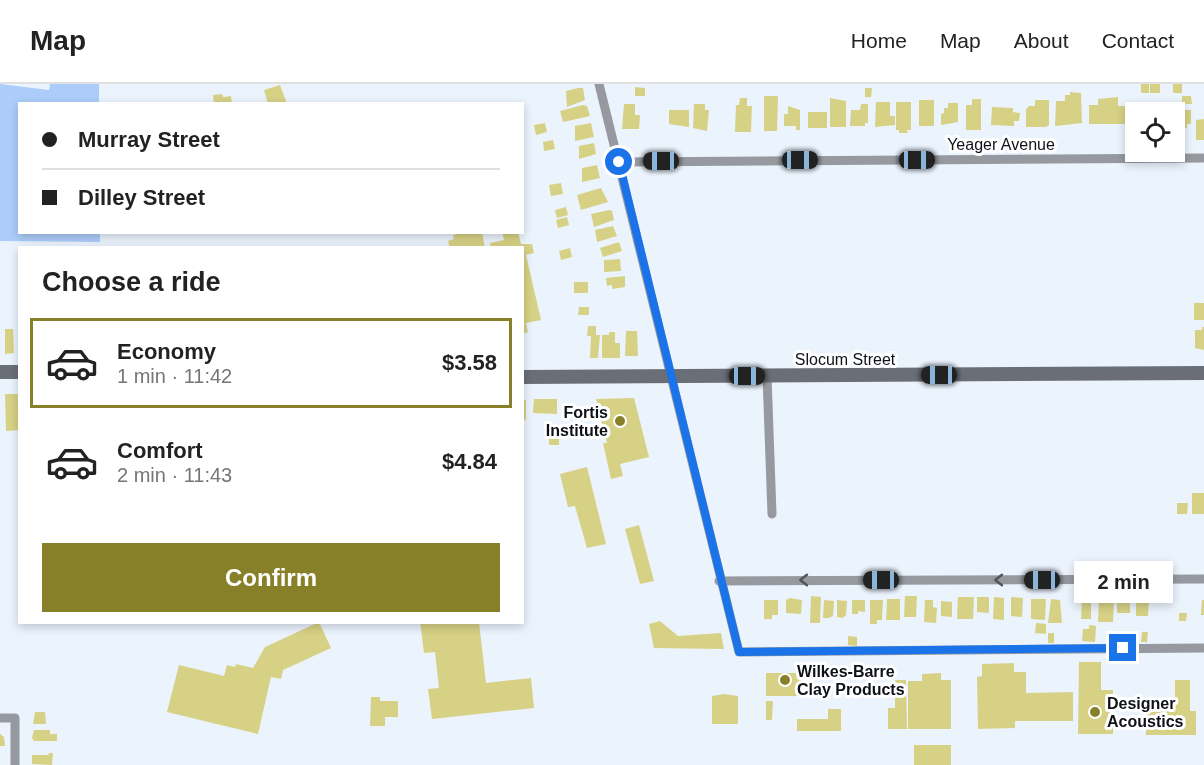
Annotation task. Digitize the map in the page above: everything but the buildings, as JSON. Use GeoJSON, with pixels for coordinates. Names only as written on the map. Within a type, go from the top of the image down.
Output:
{"type":"FeatureCollection","features":[{"type":"Feature","properties":{"kind":"street"},"geometry":{"type":"LineString","coordinates":[[599,84],[739,652],[1204,648]]}},
{"type":"Feature","properties":{"kind":"street","name":"Yeager Avenue"},"geometry":{"type":"LineString","coordinates":[[619,162],[1204,158]]}},
{"type":"Feature","properties":{"kind":"street"},"geometry":{"type":"LineString","coordinates":[[0,372],[18,372]]}},
{"type":"Feature","properties":{"kind":"street","name":"Slocum Street"},"geometry":{"type":"LineString","coordinates":[[524,377],[1204,374]]}},
{"type":"Feature","properties":{"kind":"street"},"geometry":{"type":"LineString","coordinates":[[767,376],[772,514]]}},
{"type":"Feature","properties":{"kind":"street"},"geometry":{"type":"LineString","coordinates":[[720,580],[1204,579]]}},
{"type":"Feature","properties":{"kind":"street"},"geometry":{"type":"LineString","coordinates":[[0,718],[15,717],[15,765]]}},
{"type":"Feature","properties":{"kind":"shaded area"},"geometry":{"type":"Polygon","coordinates":[[[0,84],[49,90],[50,84],[99,84],[99,102],[18,102],[18,234],[100,234],[100,242],[0,241],[0,84]]]}},
{"type":"Feature","properties":{"kind":"place","name":"Fortis Institute"},"geometry":{"type":"Point","coordinates":[620,421]}},
{"type":"Feature","properties":{"kind":"place","name":"Wilkes-Barre Clay Products"},"geometry":{"type":"Point","coordinates":[785,680]}},
{"type":"Feature","properties":{"kind":"place","name":"Designer Acoustics"},"geometry":{"type":"Point","coordinates":[1095,712]}},
{"type":"Feature","properties":{"kind":"route"},"geometry":{"type":"LineString","coordinates":[[619,162],[739,652],[1123,648]]}}]}
